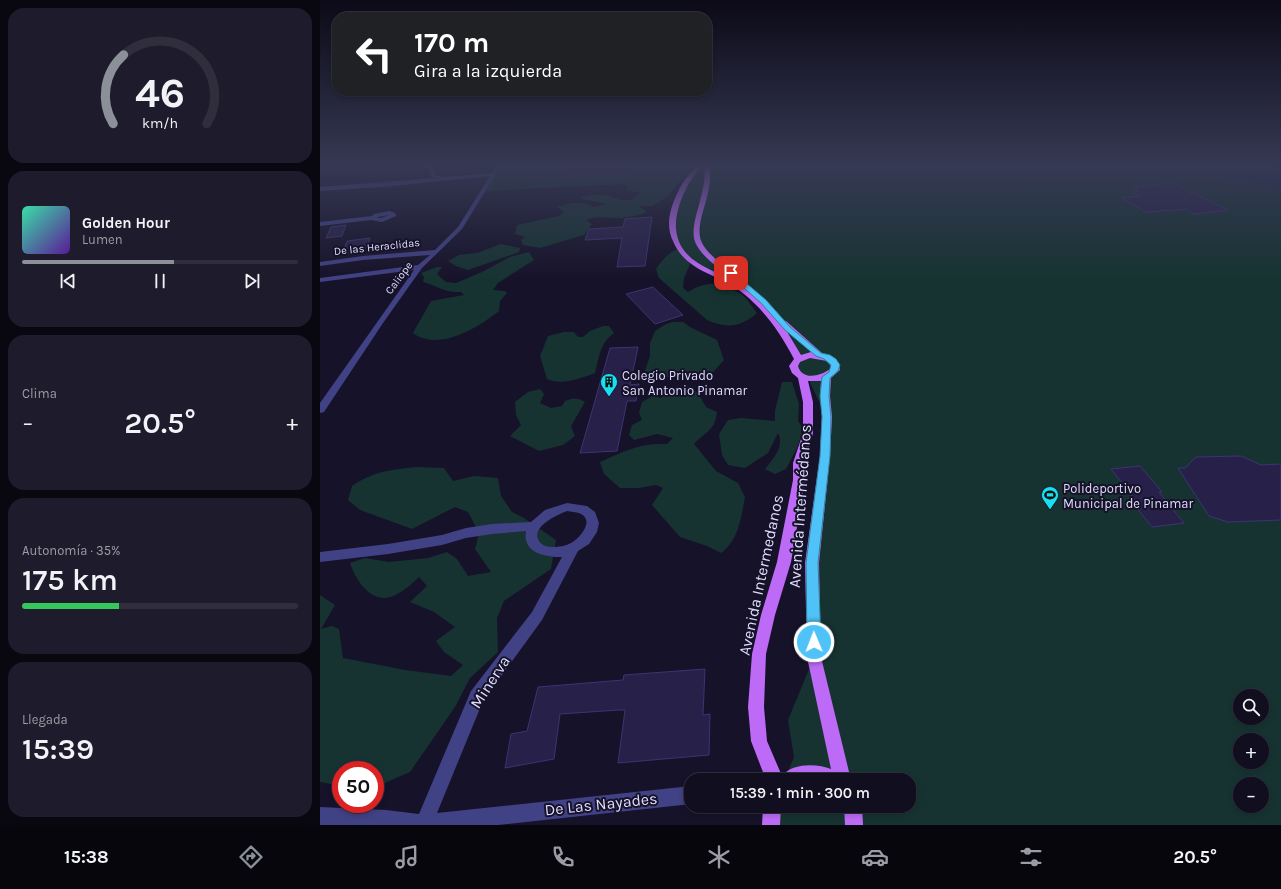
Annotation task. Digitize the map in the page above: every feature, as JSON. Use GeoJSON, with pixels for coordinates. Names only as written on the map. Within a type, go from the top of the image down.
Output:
{"type":"FeatureCollection","features":[{"type":"Feature","properties":{"kind":"main road"},"geometry":{"type":"LineString","coordinates":[[678,202],[674,211],[672,224],[677,246],[687,259],[700,268],[736,284],[746,291],[782,330],[792,344],[798,358],[808,355],[818,355],[827,357],[836,365],[832,374],[826,377],[802,377]]}},
{"type":"Feature","properties":{"kind":"main road"},"geometry":{"type":"LineString","coordinates":[[703,202],[697,228],[698,243],[706,252],[764,302],[788,329],[818,355]]}},
{"type":"Feature","properties":{"kind":"main road","name":"Avenida Intermedanos"},"geometry":{"type":"LineString","coordinates":[[772,773],[759,741],[756,707],[759,654],[768,615],[784,562],[799,480],[799,463],[808,433],[808,402],[802,377],[793,370],[792,366],[798,358]]}},
{"type":"Feature","properties":{"kind":"main road","name":"Avenida Intermédanos"},"geometry":{"type":"LineString","coordinates":[[826,377],[824,396],[826,417],[825,456],[812,563],[814,658],[840,773]]}},
{"type":"Feature","properties":{"kind":"main road"},"geometry":{"type":"LineString","coordinates":[[806,773],[822,773]]}},
{"type":"Feature","properties":{"kind":"main road"},"geometry":{"type":"LineString","coordinates":[[771,825],[772,813]]}},
{"type":"Feature","properties":{"kind":"main road"},"geometry":{"type":"LineString","coordinates":[[853,813],[855,825]]}},
{"type":"Feature","properties":{"kind":"street","name":"Caliope"},"geometry":{"type":"LineString","coordinates":[[320,410],[380,322],[420,267],[460,228],[477,202]]}},
{"type":"Feature","properties":{"kind":"street"},"geometry":{"type":"LineString","coordinates":[[320,224],[373,218]]}},
{"type":"Feature","properties":{"kind":"street","name":"De las Heraclidas"},"geometry":{"type":"LineString","coordinates":[[320,264],[363,258],[437,252]]}},
{"type":"Feature","properties":{"kind":"street","name":"De las Heraclidas"},"geometry":{"type":"LineString","coordinates":[[320,280],[420,267]]}},
{"type":"Feature","properties":{"kind":"street"},"geometry":{"type":"LineString","coordinates":[[577,507],[591,514],[594,521],[590,536],[573,548],[558,552],[543,551],[536,547],[532,541],[534,526],[548,514],[557,510],[577,507]]}},
{"type":"Feature","properties":{"kind":"street"},"geometry":{"type":"LineString","coordinates":[[320,557],[388,549],[442,540],[466,533],[492,529],[534,526]]}},
{"type":"Feature","properties":{"kind":"street","name":"Minerva"},"geometry":{"type":"LineString","coordinates":[[424,824],[477,696],[536,616],[573,548]]}},
{"type":"Feature","properties":{"kind":"street","name":"De Las Nayades"},"geometry":{"type":"LineString","coordinates":[[320,816],[386,819],[424,824],[684,796]]}},
{"type":"Feature","properties":{"kind":"green space","name":"Polideportivo Municipal de Pinamar"},"geometry":{"type":"Polygon","coordinates":[[[600,202],[658,202],[653,206],[639,206],[647,212],[636,216],[586,220],[592,224],[584,235],[540,248],[523,245],[521,240],[525,237],[515,234],[517,225],[559,216],[564,212],[557,207],[566,204],[584,203],[593,207],[605,204],[600,202]]]}},
{"type":"Feature","properties":{"kind":"green space","name":"Polideportivo Municipal de Pinamar"},"geometry":{"type":"Polygon","coordinates":[[[680,202],[1281,202],[1281,825],[771,825],[772,813],[916,813],[916,773],[787,773],[794,757],[788,720],[814,657],[812,563],[826,417],[808,378],[797,374],[798,358],[785,329],[753,294],[691,262],[684,278],[683,288],[688,292],[708,284],[721,285],[741,294],[757,313],[739,324],[721,325],[707,320],[659,278],[656,269],[658,266],[669,254],[679,249],[672,224],[680,202]]]}},
{"type":"Feature","properties":{"kind":"green space"},"geometry":{"type":"Polygon","coordinates":[[[501,244],[520,248],[519,252],[468,270],[456,266],[448,261],[459,255],[477,253],[501,244]]]}},
{"type":"Feature","properties":{"kind":"green space"},"geometry":{"type":"Polygon","coordinates":[[[529,252],[534,260],[498,283],[493,290],[505,291],[507,293],[500,301],[499,311],[490,318],[458,336],[446,339],[434,340],[423,338],[413,333],[431,301],[464,295],[461,292],[446,290],[423,282],[424,277],[421,273],[437,267],[442,267],[437,274],[446,282],[456,283],[482,272],[510,257],[529,252]]]}},
{"type":"Feature","properties":{"kind":"green space"},"geometry":{"type":"Polygon","coordinates":[[[683,322],[717,340],[724,360],[707,379],[676,378],[661,376],[645,371],[650,356],[650,343],[655,331],[666,324],[683,322]]]}},
{"type":"Feature","properties":{"kind":"green space"},"geometry":{"type":"Polygon","coordinates":[[[603,326],[609,326],[614,333],[609,337],[603,346],[595,373],[578,379],[559,382],[547,379],[540,356],[548,336],[564,332],[574,332],[578,337],[583,337],[590,331],[603,326]]]}},
{"type":"Feature","properties":{"kind":"green space"},"geometry":{"type":"Polygon","coordinates":[[[782,382],[792,382],[799,404],[798,421],[802,427],[797,448],[786,469],[775,474],[765,469],[779,447],[780,438],[778,433],[768,453],[745,468],[728,465],[722,455],[719,434],[728,420],[741,418],[775,421],[775,411],[782,382]]]}},
{"type":"Feature","properties":{"kind":"green space"},"geometry":{"type":"Polygon","coordinates":[[[688,386],[698,393],[706,407],[717,412],[712,427],[694,444],[716,471],[738,483],[745,497],[738,528],[732,542],[721,553],[707,546],[680,537],[652,505],[663,488],[656,485],[639,488],[620,488],[604,474],[600,462],[640,446],[667,444],[673,438],[657,434],[634,440],[629,435],[632,425],[642,420],[639,413],[642,402],[653,396],[661,398],[672,389],[688,386]]]}},
{"type":"Feature","properties":{"kind":"green space"},"geometry":{"type":"Polygon","coordinates":[[[540,389],[544,394],[540,403],[551,408],[562,406],[565,401],[573,399],[580,399],[585,402],[571,426],[575,436],[563,445],[539,451],[510,436],[521,425],[516,415],[515,402],[528,392],[540,389]]]}},
{"type":"Feature","properties":{"kind":"green space"},"geometry":{"type":"Polygon","coordinates":[[[416,467],[444,468],[453,481],[474,476],[498,478],[501,496],[512,512],[524,518],[556,540],[551,569],[504,601],[497,618],[498,652],[470,678],[455,707],[410,772],[384,783],[384,761],[332,761],[332,784],[320,782],[320,595],[335,605],[321,629],[332,626],[339,629],[343,658],[405,670],[451,676],[463,665],[444,652],[436,641],[455,627],[434,612],[410,602],[427,586],[419,577],[399,593],[385,598],[378,597],[367,591],[362,586],[350,563],[365,558],[389,562],[428,558],[447,552],[457,559],[468,576],[491,572],[475,549],[479,533],[468,512],[455,507],[412,529],[360,510],[348,500],[352,486],[375,474],[390,470],[416,467]]]}},
{"type":"Feature","properties":{"kind":"building"},"geometry":{"type":"Polygon","coordinates":[[[1129,202],[1212,202],[1228,210],[1193,214],[1187,209],[1146,212],[1129,202]]]}},
{"type":"Feature","properties":{"kind":"building"},"geometry":{"type":"Polygon","coordinates":[[[652,217],[645,266],[617,267],[622,238],[585,240],[589,229],[623,227],[625,219],[652,217]]]}},
{"type":"Feature","properties":{"kind":"building"},"geometry":{"type":"Polygon","coordinates":[[[346,225],[342,236],[326,238],[331,227],[346,225]]]}},
{"type":"Feature","properties":{"kind":"building"},"geometry":{"type":"Polygon","coordinates":[[[370,238],[366,250],[342,254],[347,241],[370,238]]]}},
{"type":"Feature","properties":{"kind":"building"},"geometry":{"type":"Polygon","coordinates":[[[653,287],[683,315],[655,324],[626,294],[653,287]]]}},
{"type":"Feature","properties":{"kind":"building","name":"Colegio Privado San Antonio Pinamar"},"geometry":{"type":"Polygon","coordinates":[[[638,347],[630,385],[639,384],[636,401],[627,401],[617,451],[580,453],[610,348],[638,347]]]}},
{"type":"Feature","properties":{"kind":"building","name":"Polideportivo Municipal de Pinamar"},"geometry":{"type":"Polygon","coordinates":[[[1241,456],[1261,465],[1281,464],[1281,520],[1228,522],[1209,516],[1178,468],[1185,468],[1196,457],[1241,456]]]}},
{"type":"Feature","properties":{"kind":"building"},"geometry":{"type":"Polygon","coordinates":[[[1140,466],[1162,492],[1159,492],[1184,523],[1152,527],[1132,502],[1136,501],[1111,469],[1140,466]]]}},
{"type":"Feature","properties":{"kind":"building"},"geometry":{"type":"Polygon","coordinates":[[[705,669],[703,715],[710,714],[709,755],[618,763],[625,710],[619,710],[560,714],[554,759],[505,768],[511,734],[527,731],[538,687],[623,680],[624,675],[705,669]]]}},
{"type":"Feature","properties":{"kind":"place","name":"Colegio Privado San Antonio Pinamar"},"geometry":{"type":"Point","coordinates":[609,397]}},
{"type":"Feature","properties":{"kind":"place","name":"Polideportivo Municipal de Pinamar"},"geometry":{"type":"Point","coordinates":[1050,510]}},
{"type":"Feature","properties":{"kind":"route"},"geometry":{"type":"LineString","coordinates":[[731,273],[764,302],[788,329],[818,355],[827,357],[836,365],[832,374],[826,377],[824,396],[826,417],[825,456],[812,563],[814,642]]}}]}
